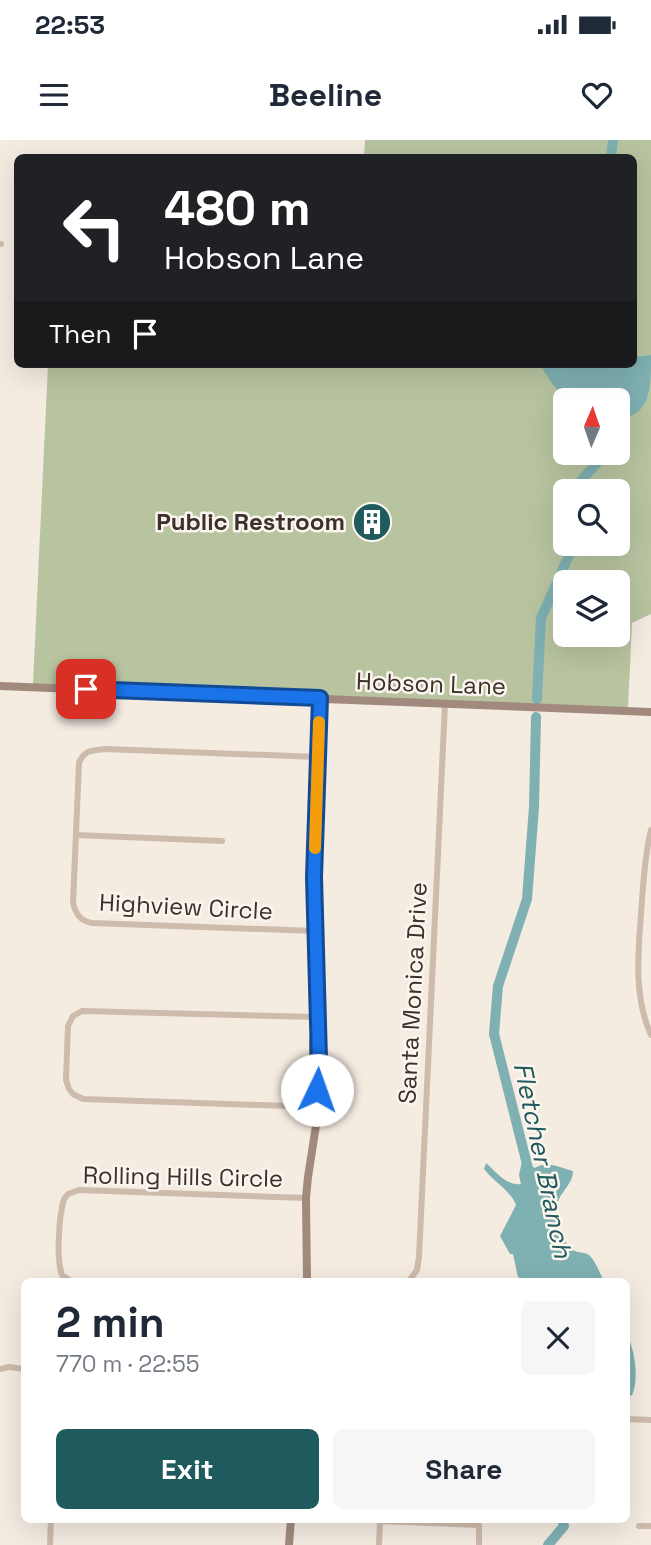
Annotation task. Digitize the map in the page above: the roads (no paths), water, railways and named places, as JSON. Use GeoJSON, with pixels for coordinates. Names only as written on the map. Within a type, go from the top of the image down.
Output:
{"type":"FeatureCollection","features":[{"type":"Feature","properties":{"kind":"street","name":"Hobson Lane"},"geometry":{"type":"LineString","coordinates":[[0,685],[651,712]]}},
{"type":"Feature","properties":{"kind":"street"},"geometry":{"type":"LineString","coordinates":[[307,1278],[306,1198],[317,1107],[313,1060],[315,1017],[309,855],[318,698]]}},
{"type":"Feature","properties":{"kind":"street","name":"Santa Monica Drive"},"geometry":{"type":"LineString","coordinates":[[411,1278],[419,1256],[446,704]]}},
{"type":"Feature","properties":{"kind":"street","name":"Highview Circle"},"geometry":{"type":"LineString","coordinates":[[313,930],[86,922],[77,914],[73,903],[79,763],[89,751],[105,749],[315,757]]}},
{"type":"Feature","properties":{"kind":"street"},"geometry":{"type":"LineString","coordinates":[[651,830],[645,865],[638,975],[642,1004],[651,1035]]}},
{"type":"Feature","properties":{"kind":"street"},"geometry":{"type":"LineString","coordinates":[[76,835],[222,841]]}},
{"type":"Feature","properties":{"kind":"street"},"geometry":{"type":"LineString","coordinates":[[315,1017],[82,1010],[73,1016],[68,1026],[66,1080],[69,1090],[83,1099],[317,1107]]}},
{"type":"Feature","properties":{"kind":"street","name":"Rolling Hills Circle"},"geometry":{"type":"LineString","coordinates":[[66,1278],[62,1275],[59,1264],[61,1209],[64,1199],[74,1192],[306,1198]]}},
{"type":"Feature","properties":{"kind":"street"},"geometry":{"type":"LineString","coordinates":[[0,1369],[21,1369]]}},
{"type":"Feature","properties":{"kind":"street"},"geometry":{"type":"LineString","coordinates":[[630,1419],[651,1420]]}},
{"type":"Feature","properties":{"kind":"street"},"geometry":{"type":"LineString","coordinates":[[50,1545],[51,1523]]}},
{"type":"Feature","properties":{"kind":"street"},"geometry":{"type":"LineString","coordinates":[[289,1545],[291,1523]]}},
{"type":"Feature","properties":{"kind":"street"},"geometry":{"type":"LineString","coordinates":[[380,1523],[380,1545]]}},
{"type":"Feature","properties":{"kind":"street"},"geometry":{"type":"LineString","coordinates":[[462,1523],[480,1525],[479,1545]]}},
{"type":"Feature","properties":{"kind":"street"},"geometry":{"type":"LineString","coordinates":[[639,1526],[651,1526]]}},
{"type":"Feature","properties":{"kind":"water"},"geometry":{"type":"Polygon","coordinates":[[[651,355],[647,398],[643,406],[630,416],[630,388],[556,388],[542,368],[637,368],[637,357],[651,355]]]}},
{"type":"Feature","properties":{"kind":"water"},"geometry":{"type":"Polygon","coordinates":[[[522,1161],[535,1168],[549,1165],[573,1171],[571,1180],[558,1201],[558,1224],[570,1248],[590,1256],[602,1278],[518,1277],[513,1254],[510,1254],[500,1236],[516,1205],[511,1196],[484,1169],[486,1163],[498,1175],[516,1184],[521,1184],[519,1175],[522,1161]]]}},
{"type":"Feature","properties":{"kind":"water"},"geometry":{"type":"Polygon","coordinates":[[[630,1341],[636,1373],[630,1396],[630,1341]]]}},
{"type":"Feature","properties":{"kind":"waterway","name":"Fletcher Branch"},"geometry":{"type":"LineString","coordinates":[[611,154],[613,140]]}},
{"type":"Feature","properties":{"kind":"waterway","name":"Fletcher Branch"},"geometry":{"type":"LineString","coordinates":[[583,479],[594,466]]}},
{"type":"Feature","properties":{"kind":"waterway","name":"Fletcher Branch"},"geometry":{"type":"LineString","coordinates":[[537,699],[541,618],[569,556]]}},
{"type":"Feature","properties":{"kind":"waterway","name":"Fletcher Branch"},"geometry":{"type":"LineString","coordinates":[[530,1176],[494,1034],[498,986],[527,899],[534,807],[536,717]]}},
{"type":"Feature","properties":{"kind":"waterway","name":"Fletcher Branch"},"geometry":{"type":"LineString","coordinates":[[548,1545],[564,1526],[563,1523]]}},
{"type":"Feature","properties":{"kind":"place","name":"Public Restroom"},"geometry":{"type":"Point","coordinates":[372,522]}}]}
